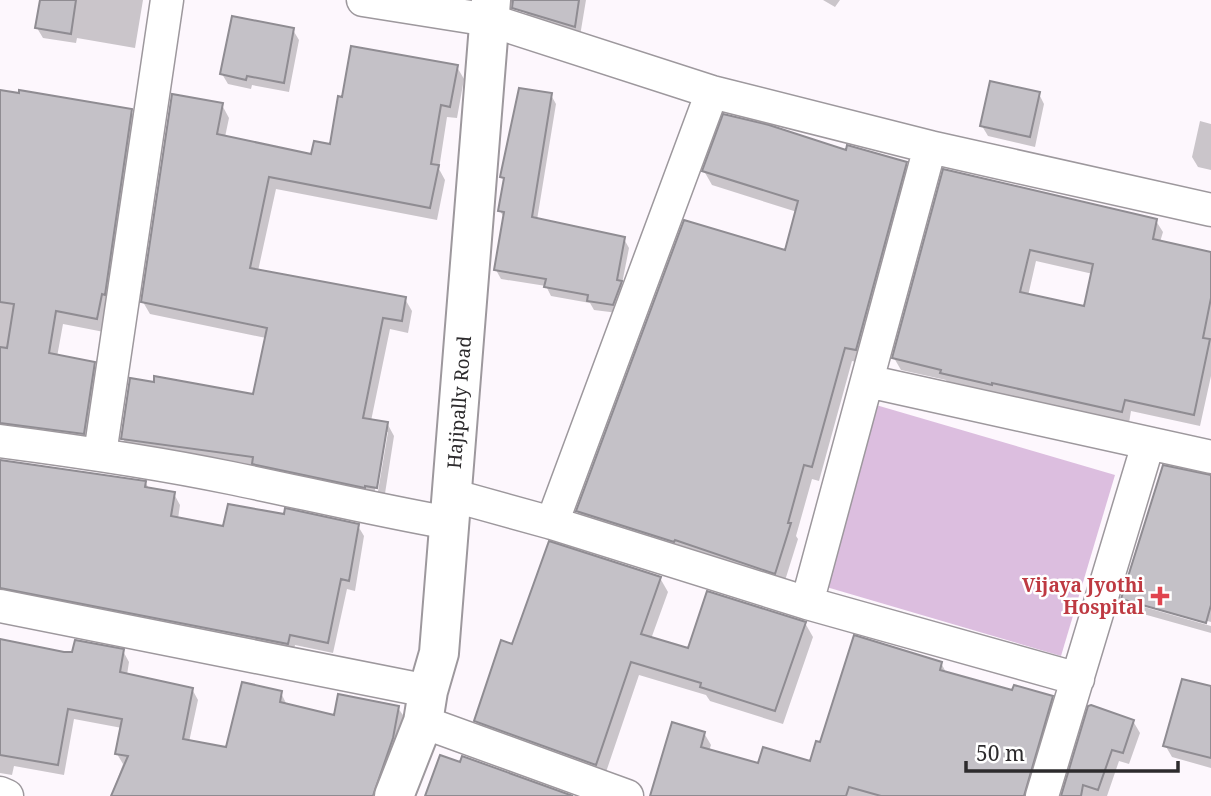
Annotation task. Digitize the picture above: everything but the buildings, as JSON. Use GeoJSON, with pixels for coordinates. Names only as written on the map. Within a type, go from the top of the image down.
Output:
{"type":"FeatureCollection","features":[{"type":"Feature","properties":{"kind":"street"},"geometry":{"type":"LineString","coordinates":[[100,454],[167,0]]}},
{"type":"Feature","properties":{"kind":"street"},"geometry":{"type":"LineString","coordinates":[[363,0],[490,10],[712,92],[930,147],[1211,210]]}},
{"type":"Feature","properties":{"kind":"street","name":"Hajipally Road"},"geometry":{"type":"LineString","coordinates":[[394,796],[425,706],[439,653],[490,10]]}},
{"type":"Feature","properties":{"kind":"street"},"geometry":{"type":"LineString","coordinates":[[552,523],[712,92]]}},
{"type":"Feature","properties":{"kind":"street"},"geometry":{"type":"LineString","coordinates":[[807,603],[930,147]]}},
{"type":"Feature","properties":{"kind":"street"},"geometry":{"type":"LineString","coordinates":[[867,382],[1211,457]]}},
{"type":"Feature","properties":{"kind":"street"},"geometry":{"type":"LineString","coordinates":[[0,441],[100,454],[229,478],[363,508],[450,509],[552,523],[807,603],[1078,679]]}},
{"type":"Feature","properties":{"kind":"street"},"geometry":{"type":"LineString","coordinates":[[1042,796],[1148,444]]}},
{"type":"Feature","properties":{"kind":"street"},"geometry":{"type":"LineString","coordinates":[[0,606],[425,706],[627,796]]}},
{"type":"Feature","properties":{"kind":"street"},"geometry":{"type":"LineString","coordinates":[[0,793],[7,796]]}},
{"type":"Feature","properties":{"kind":"shaded area"},"geometry":{"type":"Polygon","coordinates":[[[876,405],[1115,475],[1061,656],[823,586],[876,405]]]}},
{"type":"Feature","properties":{"kind":"place","name":"Vijaya Jyothi Hospital"},"geometry":{"type":"Point","coordinates":[1160,596]}}]}
